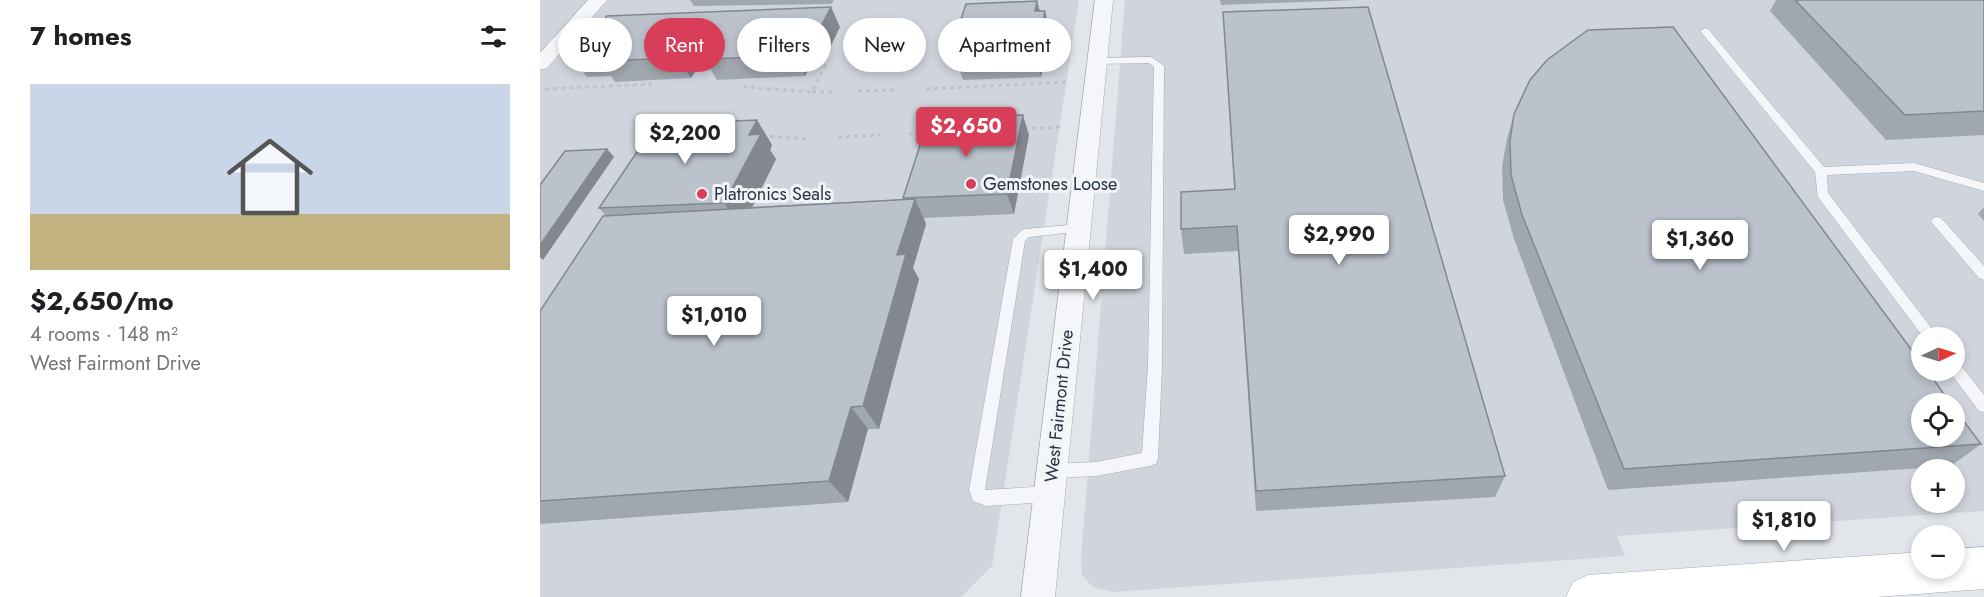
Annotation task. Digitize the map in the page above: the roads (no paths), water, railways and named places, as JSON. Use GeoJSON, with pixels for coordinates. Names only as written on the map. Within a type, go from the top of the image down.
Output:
{"type":"FeatureCollection","features":[{"type":"Feature","properties":{"kind":"street"},"geometry":{"type":"LineString","coordinates":[[540,64],[598,0]]}},
{"type":"Feature","properties":{"kind":"street","name":"West Fairmont Drive"},"geometry":{"type":"LineString","coordinates":[[1038,597],[1104,0]]}},
{"type":"Feature","properties":{"kind":"street"},"geometry":{"type":"LineString","coordinates":[[1588,597],[1984,568]]}},
{"type":"Feature","properties":{"kind":"lane"},"geometry":{"type":"LineString","coordinates":[[1705,31],[1821,171],[1822,194],[1924,327]]}},
{"type":"Feature","properties":{"kind":"lane"},"geometry":{"type":"LineString","coordinates":[[1079,228],[1026,233],[1019,239],[977,490],[979,496],[986,498],[1051,483],[1096,469],[1150,459],[1155,366],[1159,66],[1151,60],[1097,61]]}},
{"type":"Feature","properties":{"kind":"lane"},"geometry":{"type":"LineString","coordinates":[[1821,171],[1914,167],[1984,187]]}},
{"type":"Feature","properties":{"kind":"lane"},"geometry":{"type":"LineString","coordinates":[[1937,221],[1984,275]]}},
{"type":"Feature","properties":{"kind":"lane"},"geometry":{"type":"LineString","coordinates":[[1965,381],[1984,406]]}},
{"type":"Feature","properties":{"kind":"place","name":"Gemstones Loose"},"geometry":{"type":"Point","coordinates":[971,184]}},
{"type":"Feature","properties":{"kind":"place","name":"Platronics Seals"},"geometry":{"type":"Point","coordinates":[702,194]}}]}
